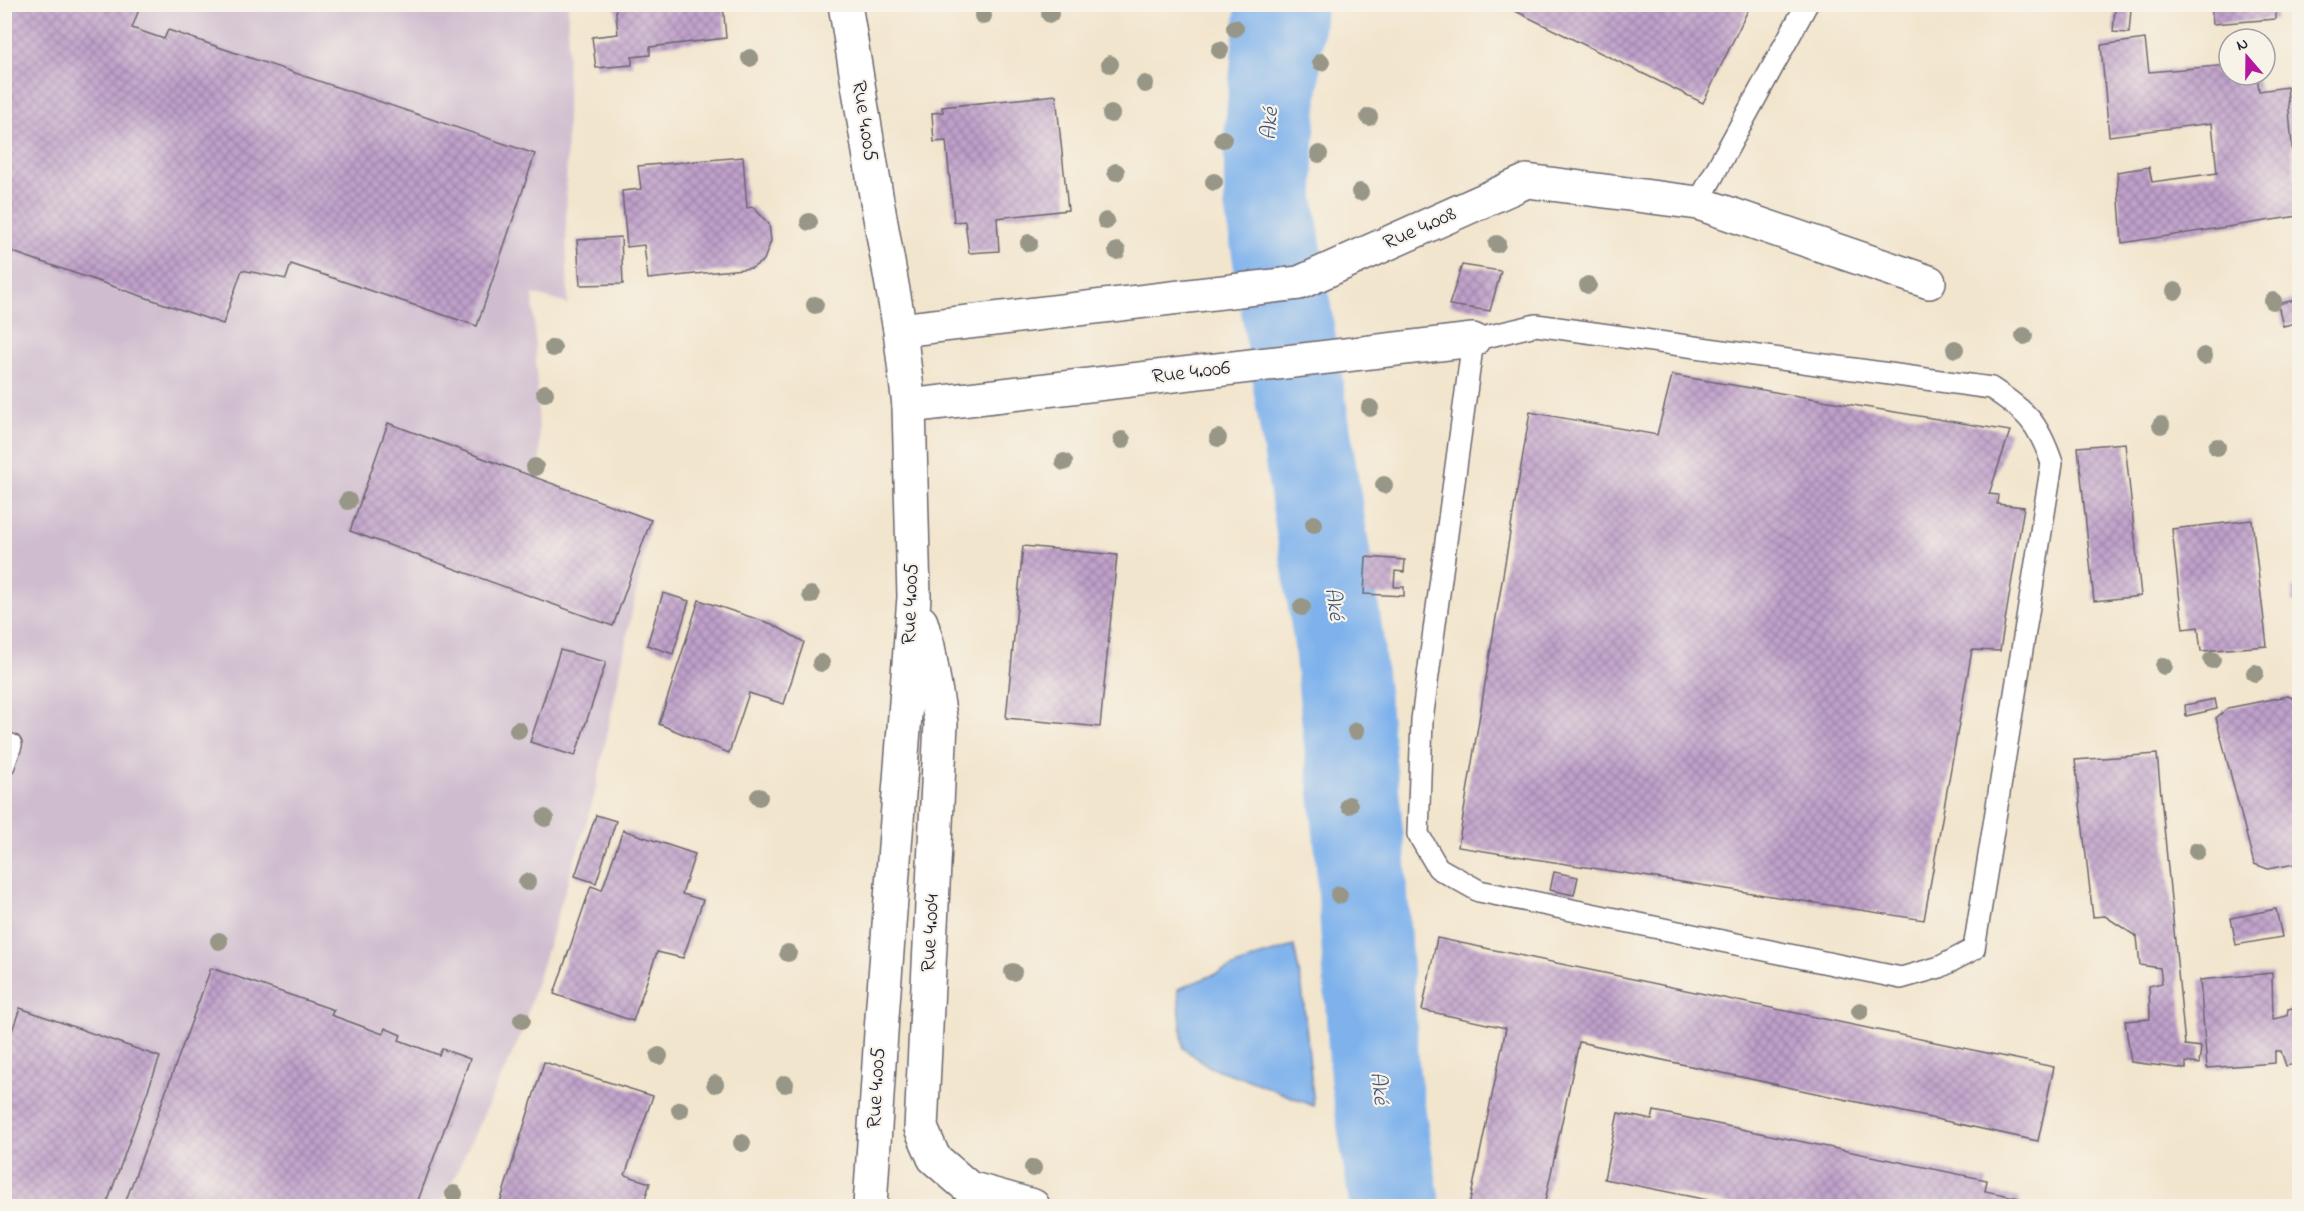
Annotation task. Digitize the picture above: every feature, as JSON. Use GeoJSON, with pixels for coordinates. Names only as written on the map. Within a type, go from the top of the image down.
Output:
{"type":"FeatureCollection","features":[{"type":"Feature","properties":{"kind":"street","name":"Rue 4.005"},"geometry":{"type":"LineString","coordinates":[[845,4],[900,330],[909,406],[914,597],[870,1206]]}},
{"type":"Feature","properties":{"kind":"street","name":"Rue 4.008"},"geometry":{"type":"LineString","coordinates":[[900,330],[1299,283],[1527,181],[1698,203],[1929,282]]}},
{"type":"Feature","properties":{"kind":"street","name":"Rue 4.006"},"geometry":{"type":"LineString","coordinates":[[909,406],[1473,340]]}},
{"type":"Feature","properties":{"kind":"street","name":"Rue 4.004"},"geometry":{"type":"LineString","coordinates":[[914,597],[928,646],[941,723],[921,1128],[934,1158],[972,1197],[1033,1206]]}},
{"type":"Feature","properties":{"kind":"lane"},"geometry":{"type":"LineString","coordinates":[[1698,203],[1807,4]]}},
{"type":"Feature","properties":{"kind":"lane"},"geometry":{"type":"LineString","coordinates":[[1536,326],[1991,388],[2020,408],[2042,435],[2052,463],[1974,949],[1940,966],[1901,978],[1479,891],[1438,868],[1418,834],[1422,720],[1473,340],[1536,326]]}},
{"type":"Feature","properties":{"kind":"lane"},"geometry":{"type":"LineString","coordinates":[[4,765],[11,745]]}},
{"type":"Feature","properties":{"kind":"shaded area"},"geometry":{"type":"Polygon","coordinates":[[[5,5],[568,5],[566,229],[568,304],[533,294],[541,479],[651,520],[594,797],[520,1037],[441,1206],[5,1206],[5,5]]]}},
{"type":"Feature","properties":{"kind":"water"},"geometry":{"type":"Polygon","coordinates":[[[1294,946],[1302,987],[1314,1106],[1210,1067],[1183,1048],[1178,989],[1258,957],[1294,946]]]}},
{"type":"Feature","properties":{"kind":"building"},"geometry":{"type":"Polygon","coordinates":[[[4,4],[141,4],[132,28],[164,39],[168,30],[535,154],[477,326],[291,264],[286,279],[242,270],[223,324],[4,249],[4,4]]]}},
{"type":"Feature","properties":{"kind":"building"},"geometry":{"type":"Polygon","coordinates":[[[615,4],[723,4],[726,38],[650,47],[650,55],[632,57],[632,65],[596,68],[592,37],[618,34],[615,4]]]}},
{"type":"Feature","properties":{"kind":"building"},"geometry":{"type":"Polygon","coordinates":[[[1501,4],[1751,4],[1703,103],[1501,4]]]}},
{"type":"Feature","properties":{"kind":"building"},"geometry":{"type":"Polygon","coordinates":[[[2211,4],[2276,4],[2276,19],[2213,24],[2211,4]]]}},
{"type":"Feature","properties":{"kind":"building"},"geometry":{"type":"Polygon","coordinates":[[[2115,8],[2131,9],[2129,33],[2113,32],[2115,8]]]}},
{"type":"Feature","properties":{"kind":"building"},"geometry":{"type":"Polygon","coordinates":[[[2145,39],[2149,72],[2217,66],[2217,87],[2258,87],[2259,91],[2287,87],[2298,216],[2122,243],[2117,172],[2149,167],[2152,182],[2217,173],[2212,123],[2109,136],[2101,45],[2145,39]]]}},
{"type":"Feature","properties":{"kind":"building"},"geometry":{"type":"Polygon","coordinates":[[[1056,95],[1068,210],[997,218],[999,251],[969,253],[965,221],[954,222],[946,141],[934,142],[932,113],[943,112],[942,107],[1056,95]]]}},
{"type":"Feature","properties":{"kind":"building"},"geometry":{"type":"Polygon","coordinates":[[[743,157],[747,208],[753,207],[769,224],[771,241],[764,260],[752,268],[648,279],[644,245],[627,247],[622,191],[641,189],[638,166],[743,157]]]}},
{"type":"Feature","properties":{"kind":"building"},"geometry":{"type":"Polygon","coordinates":[[[621,237],[623,284],[580,285],[577,240],[621,237]]]}},
{"type":"Feature","properties":{"kind":"building"},"geometry":{"type":"Polygon","coordinates":[[[1462,265],[1501,271],[1490,311],[1449,305],[1462,265]]]}},
{"type":"Feature","properties":{"kind":"building"},"geometry":{"type":"Polygon","coordinates":[[[2295,300],[2300,322],[2283,326],[2278,304],[2295,300]]]}},
{"type":"Feature","properties":{"kind":"building"},"geometry":{"type":"Polygon","coordinates":[[[1672,375],[2010,431],[1989,494],[1998,495],[1997,504],[2024,507],[2000,651],[1972,650],[1924,920],[1458,847],[1530,412],[1657,435],[1672,375]]]}},
{"type":"Feature","properties":{"kind":"building"},"geometry":{"type":"Polygon","coordinates":[[[388,423],[651,520],[613,626],[350,531],[388,423]]]}},
{"type":"Feature","properties":{"kind":"building"},"geometry":{"type":"Polygon","coordinates":[[[2125,443],[2141,596],[2094,601],[2078,447],[2125,443]]]}},
{"type":"Feature","properties":{"kind":"building"},"geometry":{"type":"Polygon","coordinates":[[[2252,520],[2267,646],[2201,651],[2198,627],[2183,629],[2172,529],[2252,520]]]}},
{"type":"Feature","properties":{"kind":"building"},"geometry":{"type":"Polygon","coordinates":[[[1023,546],[1117,555],[1100,727],[1006,718],[1023,546]]]}},
{"type":"Feature","properties":{"kind":"building"},"geometry":{"type":"Polygon","coordinates":[[[1366,557],[1405,560],[1404,572],[1395,571],[1394,587],[1404,587],[1404,596],[1364,594],[1366,557]]]}},
{"type":"Feature","properties":{"kind":"building"},"geometry":{"type":"Polygon","coordinates":[[[2292,588],[2300,588],[2300,603],[2292,603],[2292,588]]]}},
{"type":"Feature","properties":{"kind":"building"},"geometry":{"type":"Polygon","coordinates":[[[663,593],[689,601],[673,654],[647,645],[663,593]]]}},
{"type":"Feature","properties":{"kind":"building"},"geometry":{"type":"Polygon","coordinates":[[[699,600],[772,624],[804,642],[784,704],[749,693],[729,753],[659,724],[699,600]]]}},
{"type":"Feature","properties":{"kind":"building"},"geometry":{"type":"Polygon","coordinates":[[[560,650],[606,662],[575,756],[530,742],[560,650]]]}},
{"type":"Feature","properties":{"kind":"building"},"geometry":{"type":"Polygon","coordinates":[[[2288,696],[2300,702],[2300,863],[2268,869],[2254,864],[2216,718],[2228,708],[2288,696]]]}},
{"type":"Feature","properties":{"kind":"building"},"geometry":{"type":"Polygon","coordinates":[[[2215,699],[2217,709],[2186,716],[2185,705],[2215,699]]]}},
{"type":"Feature","properties":{"kind":"building"},"geometry":{"type":"Polygon","coordinates":[[[2157,754],[2185,1045],[2201,1047],[2199,1064],[2186,1062],[2186,1069],[2131,1062],[2125,1021],[2150,1019],[2149,986],[2162,983],[2160,968],[2140,965],[2137,937],[2105,916],[2093,917],[2075,760],[2157,754]]]}},
{"type":"Feature","properties":{"kind":"building"},"geometry":{"type":"Polygon","coordinates":[[[596,815],[616,821],[596,883],[575,876],[596,815]]]}},
{"type":"Feature","properties":{"kind":"building"},"geometry":{"type":"Polygon","coordinates":[[[623,830],[695,854],[682,894],[703,900],[683,958],[657,952],[633,1021],[554,994],[591,886],[602,890],[623,830]]]}},
{"type":"Feature","properties":{"kind":"building"},"geometry":{"type":"Polygon","coordinates":[[[1554,872],[1578,877],[1574,895],[1550,890],[1554,872]]]}},
{"type":"Feature","properties":{"kind":"building"},"geometry":{"type":"Polygon","coordinates":[[[2276,909],[2282,937],[2236,945],[2231,918],[2276,909]]]}},
{"type":"Feature","properties":{"kind":"building"},"geometry":{"type":"Polygon","coordinates":[[[1437,938],[2054,1067],[2038,1141],[1579,1042],[1544,1206],[1469,1206],[1506,1028],[1422,1010],[1437,938]]]}},
{"type":"Feature","properties":{"kind":"building"},"geometry":{"type":"Polygon","coordinates":[[[211,968],[334,1010],[331,1015],[383,1034],[385,1028],[401,1035],[399,1040],[439,1055],[442,1049],[470,1059],[416,1206],[124,1206],[211,968]]]}},
{"type":"Feature","properties":{"kind":"building"},"geometry":{"type":"Polygon","coordinates":[[[2272,973],[2273,1019],[2287,1016],[2288,1009],[2300,1007],[2300,1063],[2286,1066],[2281,1051],[2275,1051],[2275,1063],[2207,1068],[2200,980],[2272,973]]]}},
{"type":"Feature","properties":{"kind":"building"},"geometry":{"type":"Polygon","coordinates":[[[20,1008],[160,1057],[106,1206],[4,1206],[4,1054],[20,1008]]]}},
{"type":"Feature","properties":{"kind":"building"},"geometry":{"type":"Polygon","coordinates":[[[544,1062],[653,1096],[625,1175],[650,1183],[643,1206],[499,1206],[544,1062]]]}},
{"type":"Feature","properties":{"kind":"building"},"geometry":{"type":"Polygon","coordinates":[[[1654,1111],[1987,1180],[1985,1191],[2020,1198],[2019,1206],[1737,1206],[1604,1179],[1618,1113],[1652,1120],[1654,1111]]]}},
{"type":"Feature","properties":{"kind":"waterway","name":"Aké"},"geometry":{"type":"LineString","coordinates":[[1281,4],[1269,140],[1269,202],[1338,636],[1360,850],[1375,1077],[1395,1206]]}}]}
